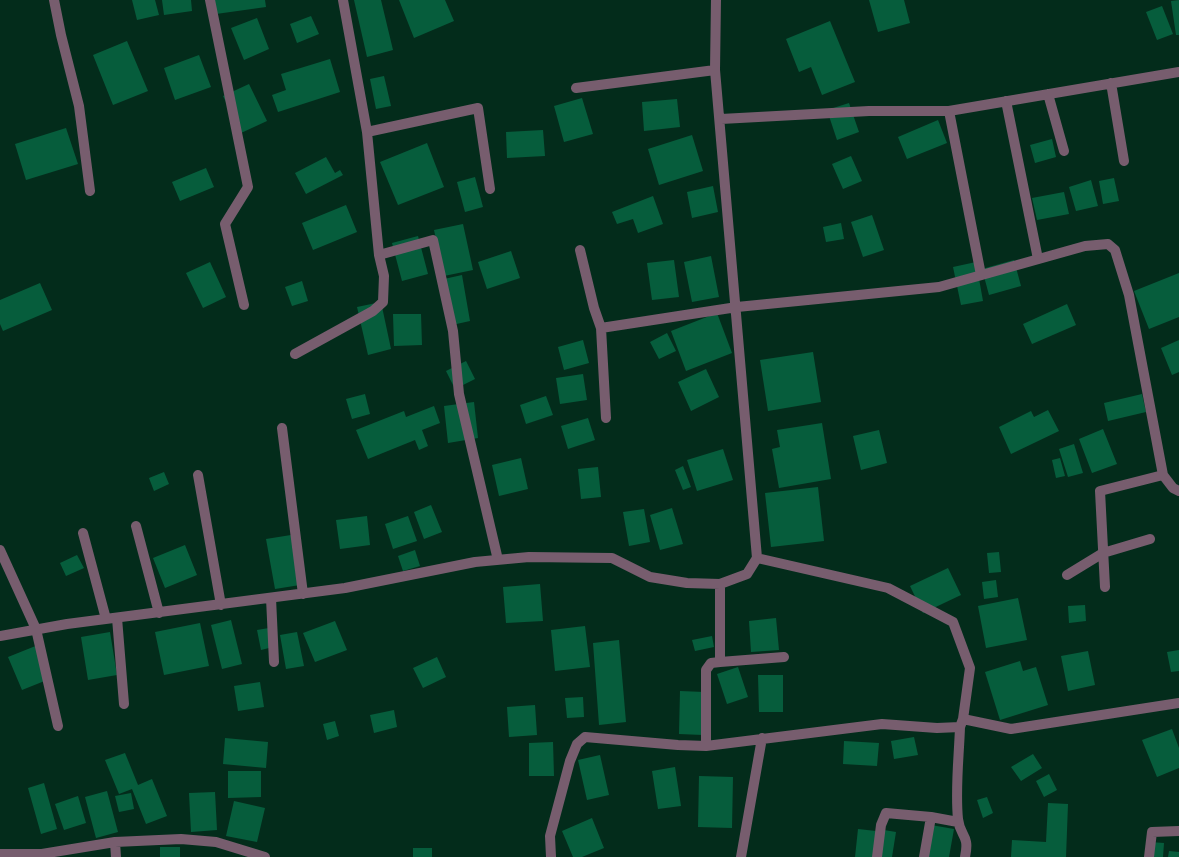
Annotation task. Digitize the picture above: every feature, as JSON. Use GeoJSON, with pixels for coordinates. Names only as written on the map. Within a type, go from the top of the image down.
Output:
{"type":"FeatureCollection","features":[{"type":"Feature","properties":{"kind":"street"},"geometry":{"type":"LineString","coordinates":[[54,0],[61,35],[79,106],[90,191]]}},
{"type":"Feature","properties":{"kind":"street"},"geometry":{"type":"LineString","coordinates":[[210,0],[248,187],[225,224],[244,305]]}},
{"type":"Feature","properties":{"kind":"street"},"geometry":{"type":"LineString","coordinates":[[295,354],[373,311],[383,302],[384,276],[379,255],[367,132],[343,0]]}},
{"type":"Feature","properties":{"kind":"street"},"geometry":{"type":"LineString","coordinates":[[0,636],[36,629],[106,619],[345,588],[475,562],[529,557],[612,558],[650,577],[687,583],[720,584],[747,574],[757,558],[736,307],[725,199],[721,119],[715,70],[716,0]]}},
{"type":"Feature","properties":{"kind":"street"},"geometry":{"type":"LineString","coordinates":[[576,88],[715,70]]}},
{"type":"Feature","properties":{"kind":"street"},"geometry":{"type":"LineString","coordinates":[[721,119],[870,111],[949,111],[1179,72]]}},
{"type":"Feature","properties":{"kind":"street"},"geometry":{"type":"LineString","coordinates":[[1111,83],[1124,161]]}},
{"type":"Feature","properties":{"kind":"street"},"geometry":{"type":"LineString","coordinates":[[1048,94],[1064,151]]}},
{"type":"Feature","properties":{"kind":"street"},"geometry":{"type":"LineString","coordinates":[[1006,101],[1038,259]]}},
{"type":"Feature","properties":{"kind":"street"},"geometry":{"type":"LineString","coordinates":[[367,132],[478,108],[490,189]]}},
{"type":"Feature","properties":{"kind":"street"},"geometry":{"type":"LineString","coordinates":[[949,111],[981,275]]}},
{"type":"Feature","properties":{"kind":"street"},"geometry":{"type":"LineString","coordinates":[[379,255],[433,240],[453,331],[459,394],[498,560]]}},
{"type":"Feature","properties":{"kind":"street"},"geometry":{"type":"LineString","coordinates":[[601,328],[736,307],[939,287],[1100,243],[1108,244],[1116,250],[1129,295],[1163,475],[1172,488],[1179,491]]}},
{"type":"Feature","properties":{"kind":"street"},"geometry":{"type":"LineString","coordinates":[[580,250],[594,308],[601,328],[606,418]]}},
{"type":"Feature","properties":{"kind":"street"},"geometry":{"type":"LineString","coordinates":[[282,428],[303,594]]}},
{"type":"Feature","properties":{"kind":"street"},"geometry":{"type":"LineString","coordinates":[[198,475],[221,605]]}},
{"type":"Feature","properties":{"kind":"street"},"geometry":{"type":"LineString","coordinates":[[1105,587],[1100,491],[1163,475]]}},
{"type":"Feature","properties":{"kind":"street"},"geometry":{"type":"LineString","coordinates":[[136,526],[159,613]]}},
{"type":"Feature","properties":{"kind":"street"},"geometry":{"type":"LineString","coordinates":[[83,533],[106,619]]}},
{"type":"Feature","properties":{"kind":"street"},"geometry":{"type":"LineString","coordinates":[[1067,575],[1103,553],[1150,539]]}},
{"type":"Feature","properties":{"kind":"street"},"geometry":{"type":"LineString","coordinates":[[0,550],[36,629],[58,726]]}},
{"type":"Feature","properties":{"kind":"street"},"geometry":{"type":"LineString","coordinates":[[757,558],[888,588],[953,622],[970,668],[962,723],[958,822],[967,840],[965,857]]}},
{"type":"Feature","properties":{"kind":"street"},"geometry":{"type":"LineString","coordinates":[[720,584],[720,662]]}},
{"type":"Feature","properties":{"kind":"street"},"geometry":{"type":"LineString","coordinates":[[271,598],[274,662]]}},
{"type":"Feature","properties":{"kind":"street"},"geometry":{"type":"LineString","coordinates":[[117,618],[124,704]]}},
{"type":"Feature","properties":{"kind":"street"},"geometry":{"type":"LineString","coordinates":[[706,746],[706,670],[711,663],[784,658]]}},
{"type":"Feature","properties":{"kind":"street"},"geometry":{"type":"LineString","coordinates":[[551,857],[550,836],[570,761],[577,744],[585,738],[706,746],[882,724],[937,728],[962,723],[1011,729],[1179,703]]}},
{"type":"Feature","properties":{"kind":"street"},"geometry":{"type":"LineString","coordinates":[[741,857],[762,738]]}},
{"type":"Feature","properties":{"kind":"street"},"geometry":{"type":"LineString","coordinates":[[877,857],[881,825],[886,814],[930,817],[958,822]]}},
{"type":"Feature","properties":{"kind":"street"},"geometry":{"type":"LineString","coordinates":[[924,857],[930,817]]}},
{"type":"Feature","properties":{"kind":"street"},"geometry":{"type":"LineString","coordinates":[[1148,857],[1152,832],[1179,831]]}},
{"type":"Feature","properties":{"kind":"street"},"geometry":{"type":"LineString","coordinates":[[0,854],[42,855],[115,842],[181,839],[209,842],[265,857]]}},
{"type":"Feature","properties":{"kind":"street"},"geometry":{"type":"LineString","coordinates":[[115,842],[116,857]]}},
{"type":"Feature","properties":{"kind":"building"},"geometry":{"type":"Polygon","coordinates":[[[132,0],[155,0],[159,15],[137,20],[132,0]]]}},
{"type":"Feature","properties":{"kind":"building"},"geometry":{"type":"Polygon","coordinates":[[[162,0],[191,0],[192,11],[164,15],[162,0]]]}},
{"type":"Feature","properties":{"kind":"building"},"geometry":{"type":"Polygon","coordinates":[[[213,0],[265,0],[266,7],[216,14],[213,0]]]}},
{"type":"Feature","properties":{"kind":"building"},"geometry":{"type":"Polygon","coordinates":[[[354,0],[381,0],[393,50],[367,57],[354,0]]]}},
{"type":"Feature","properties":{"kind":"building"},"geometry":{"type":"Polygon","coordinates":[[[399,0],[445,0],[454,21],[414,38],[399,0]]]}},
{"type":"Feature","properties":{"kind":"building"},"geometry":{"type":"Polygon","coordinates":[[[869,0],[904,0],[910,23],[878,32],[869,0]]]}},
{"type":"Feature","properties":{"kind":"building"},"geometry":{"type":"Polygon","coordinates":[[[1179,0],[1179,35],[1176,35],[1171,1],[1179,0]]]}},
{"type":"Feature","properties":{"kind":"building"},"geometry":{"type":"Polygon","coordinates":[[[1162,6],[1173,34],[1157,40],[1146,12],[1162,6]]]}},
{"type":"Feature","properties":{"kind":"building"},"geometry":{"type":"Polygon","coordinates":[[[311,16],[319,34],[297,43],[290,24],[311,16]]]}},
{"type":"Feature","properties":{"kind":"building"},"geometry":{"type":"Polygon","coordinates":[[[257,18],[269,49],[244,60],[231,28],[257,18]]]}},
{"type":"Feature","properties":{"kind":"building"},"geometry":{"type":"Polygon","coordinates":[[[830,21],[855,82],[822,95],[811,67],[799,72],[786,39],[830,21]]]}},
{"type":"Feature","properties":{"kind":"building"},"geometry":{"type":"Polygon","coordinates":[[[127,41],[148,91],[113,105],[93,55],[127,41]]]}},
{"type":"Feature","properties":{"kind":"building"},"geometry":{"type":"Polygon","coordinates":[[[199,55],[211,87],[175,100],[164,68],[199,55]]]}},
{"type":"Feature","properties":{"kind":"building"},"geometry":{"type":"Polygon","coordinates":[[[330,59],[340,92],[278,112],[272,95],[286,90],[281,74],[330,59]]]}},
{"type":"Feature","properties":{"kind":"building"},"geometry":{"type":"Polygon","coordinates":[[[384,76],[391,106],[376,109],[370,79],[384,76]]]}},
{"type":"Feature","properties":{"kind":"building"},"geometry":{"type":"Polygon","coordinates":[[[249,84],[267,121],[241,133],[223,96],[249,84]]]}},
{"type":"Feature","properties":{"kind":"building"},"geometry":{"type":"Polygon","coordinates":[[[582,98],[593,134],[564,142],[554,106],[582,98]]]}},
{"type":"Feature","properties":{"kind":"building"},"geometry":{"type":"Polygon","coordinates":[[[677,99],[680,127],[644,131],[642,102],[677,99]]]}},
{"type":"Feature","properties":{"kind":"building"},"geometry":{"type":"Polygon","coordinates":[[[849,103],[859,132],[837,140],[827,110],[849,103]]]}},
{"type":"Feature","properties":{"kind":"building"},"geometry":{"type":"Polygon","coordinates":[[[938,120],[947,143],[907,159],[898,137],[938,120]]]}},
{"type":"Feature","properties":{"kind":"building"},"geometry":{"type":"Polygon","coordinates":[[[66,128],[78,164],[26,180],[15,144],[66,128]]]}},
{"type":"Feature","properties":{"kind":"building"},"geometry":{"type":"Polygon","coordinates":[[[543,130],[545,156],[507,158],[506,132],[543,130]]]}},
{"type":"Feature","properties":{"kind":"building"},"geometry":{"type":"Polygon","coordinates":[[[692,135],[703,171],[659,185],[648,149],[692,135]]]}},
{"type":"Feature","properties":{"kind":"building"},"geometry":{"type":"Polygon","coordinates":[[[1052,139],[1056,157],[1035,163],[1030,145],[1052,139]]]}},
{"type":"Feature","properties":{"kind":"building"},"geometry":{"type":"Polygon","coordinates":[[[427,143],[444,187],[398,205],[380,162],[427,143]]]}},
{"type":"Feature","properties":{"kind":"building"},"geometry":{"type":"Polygon","coordinates":[[[851,156],[862,181],[843,189],[832,164],[851,156]]]}},
{"type":"Feature","properties":{"kind":"building"},"geometry":{"type":"Polygon","coordinates":[[[326,157],[335,173],[340,170],[343,175],[306,194],[295,173],[326,157]]]}},
{"type":"Feature","properties":{"kind":"building"},"geometry":{"type":"Polygon","coordinates":[[[206,168],[214,187],[180,201],[172,182],[206,168]]]}},
{"type":"Feature","properties":{"kind":"building"},"geometry":{"type":"Polygon","coordinates":[[[475,177],[483,207],[465,212],[457,182],[475,177]]]}},
{"type":"Feature","properties":{"kind":"building"},"geometry":{"type":"Polygon","coordinates":[[[1114,178],[1119,201],[1103,204],[1099,181],[1114,178]]]}},
{"type":"Feature","properties":{"kind":"building"},"geometry":{"type":"Polygon","coordinates":[[[1091,180],[1098,206],[1076,211],[1069,187],[1091,180]]]}},
{"type":"Feature","properties":{"kind":"building"},"geometry":{"type":"Polygon","coordinates":[[[713,186],[718,212],[692,218],[687,192],[713,186]]]}},
{"type":"Feature","properties":{"kind":"building"},"geometry":{"type":"Polygon","coordinates":[[[1064,192],[1069,214],[1037,220],[1032,198],[1064,192]]]}},
{"type":"Feature","properties":{"kind":"building"},"geometry":{"type":"Polygon","coordinates":[[[653,196],[663,224],[638,233],[633,219],[617,224],[612,212],[653,196]]]}},
{"type":"Feature","properties":{"kind":"building"},"geometry":{"type":"Polygon","coordinates":[[[346,205],[357,232],[313,250],[302,223],[346,205]]]}},
{"type":"Feature","properties":{"kind":"building"},"geometry":{"type":"Polygon","coordinates":[[[872,215],[884,250],[863,257],[851,222],[872,215]]]}},
{"type":"Feature","properties":{"kind":"building"},"geometry":{"type":"Polygon","coordinates":[[[841,223],[844,239],[826,242],[823,227],[841,223]]]}},
{"type":"Feature","properties":{"kind":"building"},"geometry":{"type":"Polygon","coordinates":[[[463,224],[473,270],[444,276],[434,230],[463,224]]]}},
{"type":"Feature","properties":{"kind":"building"},"geometry":{"type":"Polygon","coordinates":[[[418,236],[428,274],[402,281],[392,243],[418,236]]]}},
{"type":"Feature","properties":{"kind":"building"},"geometry":{"type":"Polygon","coordinates":[[[511,251],[520,278],[487,289],[478,262],[511,251]]]}},
{"type":"Feature","properties":{"kind":"building"},"geometry":{"type":"Polygon","coordinates":[[[711,256],[719,297],[692,302],[684,262],[711,256]]]}},
{"type":"Feature","properties":{"kind":"building"},"geometry":{"type":"Polygon","coordinates":[[[674,260],[679,297],[652,300],[647,263],[674,260]]]}},
{"type":"Feature","properties":{"kind":"building"},"geometry":{"type":"Polygon","coordinates":[[[1014,260],[1021,286],[989,295],[982,269],[1014,260]]]}},
{"type":"Feature","properties":{"kind":"building"},"geometry":{"type":"Polygon","coordinates":[[[210,262],[226,297],[203,308],[186,273],[210,262]]]}},
{"type":"Feature","properties":{"kind":"building"},"geometry":{"type":"Polygon","coordinates":[[[976,262],[983,301],[961,305],[953,267],[976,262]]]}},
{"type":"Feature","properties":{"kind":"building"},"geometry":{"type":"Polygon","coordinates":[[[1179,273],[1179,317],[1149,329],[1134,291],[1179,273]]]}},
{"type":"Feature","properties":{"kind":"building"},"geometry":{"type":"Polygon","coordinates":[[[462,275],[470,321],[452,325],[444,279],[462,275]]]}},
{"type":"Feature","properties":{"kind":"building"},"geometry":{"type":"Polygon","coordinates":[[[302,281],[308,301],[292,306],[285,287],[302,281]]]}},
{"type":"Feature","properties":{"kind":"building"},"geometry":{"type":"Polygon","coordinates":[[[40,283],[52,310],[3,331],[0,324],[0,300],[40,283]]]}},
{"type":"Feature","properties":{"kind":"building"},"geometry":{"type":"Polygon","coordinates":[[[381,302],[391,349],[368,355],[357,307],[381,302]]]}},
{"type":"Feature","properties":{"kind":"building"},"geometry":{"type":"Polygon","coordinates":[[[1067,304],[1076,325],[1032,344],[1023,324],[1067,304]]]}},
{"type":"Feature","properties":{"kind":"building"},"geometry":{"type":"Polygon","coordinates":[[[717,313],[732,353],[686,371],[671,331],[717,313]]]}},
{"type":"Feature","properties":{"kind":"building"},"geometry":{"type":"Polygon","coordinates":[[[393,314],[421,314],[422,345],[394,346],[393,314]]]}},
{"type":"Feature","properties":{"kind":"building"},"geometry":{"type":"Polygon","coordinates":[[[667,333],[676,351],[659,359],[650,342],[667,333]]]}},
{"type":"Feature","properties":{"kind":"building"},"geometry":{"type":"Polygon","coordinates":[[[583,340],[589,363],[564,370],[558,347],[583,340]]]}},
{"type":"Feature","properties":{"kind":"building"},"geometry":{"type":"Polygon","coordinates":[[[1179,340],[1179,372],[1172,375],[1161,348],[1179,340]]]}},
{"type":"Feature","properties":{"kind":"building"},"geometry":{"type":"Polygon","coordinates":[[[813,352],[821,402],[768,411],[760,360],[813,352]]]}},
{"type":"Feature","properties":{"kind":"building"},"geometry":{"type":"Polygon","coordinates":[[[466,361],[475,379],[455,389],[446,371],[466,361]]]}},
{"type":"Feature","properties":{"kind":"building"},"geometry":{"type":"Polygon","coordinates":[[[706,369],[719,397],[691,411],[678,382],[706,369]]]}},
{"type":"Feature","properties":{"kind":"building"},"geometry":{"type":"Polygon","coordinates":[[[583,374],[587,400],[560,404],[556,378],[583,374]]]}},
{"type":"Feature","properties":{"kind":"building"},"geometry":{"type":"Polygon","coordinates":[[[365,394],[370,414],[352,419],[346,399],[365,394]]]}},
{"type":"Feature","properties":{"kind":"building"},"geometry":{"type":"Polygon","coordinates":[[[1142,394],[1146,412],[1108,421],[1104,403],[1142,394]]]}},
{"type":"Feature","properties":{"kind":"building"},"geometry":{"type":"Polygon","coordinates":[[[546,396],[553,415],[526,424],[520,405],[546,396]]]}},
{"type":"Feature","properties":{"kind":"building"},"geometry":{"type":"Polygon","coordinates":[[[474,402],[478,438],[448,443],[444,406],[474,402]]]}},
{"type":"Feature","properties":{"kind":"building"},"geometry":{"type":"Polygon","coordinates":[[[434,406],[440,423],[422,430],[428,446],[419,450],[415,440],[368,459],[356,430],[404,411],[406,417],[434,406]]]}},
{"type":"Feature","properties":{"kind":"building"},"geometry":{"type":"Polygon","coordinates":[[[1048,410],[1059,431],[1011,454],[999,427],[1031,411],[1034,417],[1048,410]]]}},
{"type":"Feature","properties":{"kind":"building"},"geometry":{"type":"Polygon","coordinates":[[[588,418],[595,440],[568,449],[561,426],[588,418]]]}},
{"type":"Feature","properties":{"kind":"building"},"geometry":{"type":"Polygon","coordinates":[[[822,423],[831,479],[779,488],[772,449],[780,447],[777,430],[822,423]]]}},
{"type":"Feature","properties":{"kind":"building"},"geometry":{"type":"Polygon","coordinates":[[[1103,429],[1117,464],[1092,473],[1079,439],[1103,429]]]}},
{"type":"Feature","properties":{"kind":"building"},"geometry":{"type":"Polygon","coordinates":[[[879,430],[887,463],[861,470],[853,436],[879,430]]]}},
{"type":"Feature","properties":{"kind":"building"},"geometry":{"type":"Polygon","coordinates":[[[1074,444],[1083,473],[1068,477],[1059,449],[1074,444]]]}},
{"type":"Feature","properties":{"kind":"building"},"geometry":{"type":"Polygon","coordinates":[[[723,449],[733,480],[697,491],[687,460],[723,449]]]}},
{"type":"Feature","properties":{"kind":"building"},"geometry":{"type":"Polygon","coordinates":[[[521,458],[528,489],[499,496],[492,465],[521,458]]]}},
{"type":"Feature","properties":{"kind":"building"},"geometry":{"type":"Polygon","coordinates":[[[1060,458],[1065,476],[1056,478],[1052,460],[1060,458]]]}},
{"type":"Feature","properties":{"kind":"building"},"geometry":{"type":"Polygon","coordinates":[[[683,466],[691,487],[683,490],[675,470],[683,466]]]}},
{"type":"Feature","properties":{"kind":"building"},"geometry":{"type":"Polygon","coordinates":[[[598,467],[601,497],[581,499],[578,469],[598,467]]]}},
{"type":"Feature","properties":{"kind":"building"},"geometry":{"type":"Polygon","coordinates":[[[164,472],[169,484],[154,491],[149,478],[164,472]]]}},
{"type":"Feature","properties":{"kind":"building"},"geometry":{"type":"Polygon","coordinates":[[[818,487],[824,541],[771,547],[765,493],[818,487]]]}},
{"type":"Feature","properties":{"kind":"building"},"geometry":{"type":"Polygon","coordinates":[[[431,505],[442,532],[424,539],[414,512],[431,505]]]}},
{"type":"Feature","properties":{"kind":"building"},"geometry":{"type":"Polygon","coordinates":[[[672,508],[683,544],[660,550],[650,515],[672,508]]]}},
{"type":"Feature","properties":{"kind":"building"},"geometry":{"type":"Polygon","coordinates":[[[644,509],[650,542],[629,546],[623,512],[644,509]]]}},
{"type":"Feature","properties":{"kind":"building"},"geometry":{"type":"Polygon","coordinates":[[[367,516],[370,545],[340,549],[336,520],[367,516]]]}},
{"type":"Feature","properties":{"kind":"building"},"geometry":{"type":"Polygon","coordinates":[[[408,516],[417,541],[393,549],[385,524],[408,516]]]}},
{"type":"Feature","properties":{"kind":"building"},"geometry":{"type":"Polygon","coordinates":[[[291,535],[300,585],[275,589],[266,539],[291,535]]]}},
{"type":"Feature","properties":{"kind":"building"},"geometry":{"type":"Polygon","coordinates":[[[185,545],[197,575],[165,588],[153,558],[185,545]]]}},
{"type":"Feature","properties":{"kind":"building"},"geometry":{"type":"Polygon","coordinates":[[[415,550],[420,566],[403,571],[398,556],[415,550]]]}},
{"type":"Feature","properties":{"kind":"building"},"geometry":{"type":"Polygon","coordinates":[[[999,552],[1001,572],[989,573],[987,553],[999,552]]]}},
{"type":"Feature","properties":{"kind":"building"},"geometry":{"type":"Polygon","coordinates":[[[77,555],[84,568],[66,576],[60,563],[77,555]]]}},
{"type":"Feature","properties":{"kind":"building"},"geometry":{"type":"Polygon","coordinates":[[[948,568],[961,595],[923,613],[910,586],[948,568]]]}},
{"type":"Feature","properties":{"kind":"building"},"geometry":{"type":"Polygon","coordinates":[[[996,580],[998,597],[984,599],[982,582],[996,580]]]}},
{"type":"Feature","properties":{"kind":"building"},"geometry":{"type":"Polygon","coordinates":[[[540,584],[543,621],[506,623],[503,587],[540,584]]]}},
{"type":"Feature","properties":{"kind":"building"},"geometry":{"type":"Polygon","coordinates":[[[1018,598],[1027,640],[986,648],[978,606],[1018,598]]]}},
{"type":"Feature","properties":{"kind":"building"},"geometry":{"type":"Polygon","coordinates":[[[1085,605],[1086,621],[1069,623],[1068,606],[1085,605]]]}},
{"type":"Feature","properties":{"kind":"building"},"geometry":{"type":"Polygon","coordinates":[[[776,618],[779,650],[751,652],[749,621],[776,618]]]}},
{"type":"Feature","properties":{"kind":"building"},"geometry":{"type":"Polygon","coordinates":[[[231,620],[242,664],[222,669],[211,625],[231,620]]]}},
{"type":"Feature","properties":{"kind":"building"},"geometry":{"type":"Polygon","coordinates":[[[335,621],[347,650],[315,662],[303,633],[335,621]]]}},
{"type":"Feature","properties":{"kind":"building"},"geometry":{"type":"Polygon","coordinates":[[[200,623],[209,666],[164,675],[155,632],[200,623]]]}},
{"type":"Feature","properties":{"kind":"building"},"geometry":{"type":"Polygon","coordinates":[[[585,626],[590,667],[555,671],[551,630],[585,626]]]}},
{"type":"Feature","properties":{"kind":"building"},"geometry":{"type":"Polygon","coordinates":[[[269,628],[273,647],[261,650],[257,630],[269,628]]]}},
{"type":"Feature","properties":{"kind":"building"},"geometry":{"type":"Polygon","coordinates":[[[110,632],[117,675],[88,680],[81,637],[110,632]]]}},
{"type":"Feature","properties":{"kind":"building"},"geometry":{"type":"Polygon","coordinates":[[[297,632],[304,666],[286,669],[280,635],[297,632]]]}},
{"type":"Feature","properties":{"kind":"building"},"geometry":{"type":"Polygon","coordinates":[[[712,636],[714,647],[695,651],[692,640],[712,636]]]}},
{"type":"Feature","properties":{"kind":"building"},"geometry":{"type":"Polygon","coordinates":[[[619,640],[626,722],[599,725],[593,643],[619,640]]]}},
{"type":"Feature","properties":{"kind":"building"},"geometry":{"type":"Polygon","coordinates":[[[38,645],[52,678],[22,690],[8,657],[38,645]]]}},
{"type":"Feature","properties":{"kind":"building"},"geometry":{"type":"Polygon","coordinates":[[[1179,650],[1179,671],[1171,672],[1167,652],[1179,650]]]}},
{"type":"Feature","properties":{"kind":"building"},"geometry":{"type":"Polygon","coordinates":[[[1088,651],[1095,685],[1068,691],[1061,656],[1088,651]]]}},
{"type":"Feature","properties":{"kind":"building"},"geometry":{"type":"Polygon","coordinates":[[[437,657],[446,677],[423,688],[413,668],[437,657]]]}},
{"type":"Feature","properties":{"kind":"building"},"geometry":{"type":"Polygon","coordinates":[[[1020,661],[1023,671],[1036,667],[1048,705],[1000,720],[985,672],[1020,661]]]}},
{"type":"Feature","properties":{"kind":"building"},"geometry":{"type":"Polygon","coordinates":[[[738,667],[748,697],[727,704],[717,674],[738,667]]]}},
{"type":"Feature","properties":{"kind":"building"},"geometry":{"type":"Polygon","coordinates":[[[758,675],[783,675],[783,712],[759,712],[758,675]]]}},
{"type":"Feature","properties":{"kind":"building"},"geometry":{"type":"Polygon","coordinates":[[[260,682],[264,707],[238,711],[234,686],[260,682]]]}},
{"type":"Feature","properties":{"kind":"building"},"geometry":{"type":"Polygon","coordinates":[[[680,691],[704,692],[703,735],[679,734],[680,691]]]}},
{"type":"Feature","properties":{"kind":"building"},"geometry":{"type":"Polygon","coordinates":[[[583,697],[584,717],[567,718],[565,698],[583,697]]]}},
{"type":"Feature","properties":{"kind":"building"},"geometry":{"type":"Polygon","coordinates":[[[535,705],[537,735],[509,737],[507,707],[535,705]]]}},
{"type":"Feature","properties":{"kind":"building"},"geometry":{"type":"Polygon","coordinates":[[[394,710],[397,727],[374,733],[370,715],[394,710]]]}},
{"type":"Feature","properties":{"kind":"building"},"geometry":{"type":"Polygon","coordinates":[[[335,721],[339,736],[327,740],[323,724],[335,721]]]}},
{"type":"Feature","properties":{"kind":"building"},"geometry":{"type":"Polygon","coordinates":[[[1172,729],[1179,748],[1179,768],[1157,777],[1142,740],[1172,729]]]}},
{"type":"Feature","properties":{"kind":"building"},"geometry":{"type":"Polygon","coordinates":[[[914,737],[918,755],[894,759],[891,741],[914,737]]]}},
{"type":"Feature","properties":{"kind":"building"},"geometry":{"type":"Polygon","coordinates":[[[225,738],[268,742],[266,768],[223,764],[225,738]]]}},
{"type":"Feature","properties":{"kind":"building"},"geometry":{"type":"Polygon","coordinates":[[[844,741],[879,743],[877,766],[843,764],[844,741]]]}},
{"type":"Feature","properties":{"kind":"building"},"geometry":{"type":"Polygon","coordinates":[[[553,742],[554,776],[529,776],[529,743],[553,742]]]}},
{"type":"Feature","properties":{"kind":"building"},"geometry":{"type":"Polygon","coordinates":[[[125,753],[138,785],[152,779],[167,816],[146,824],[132,789],[119,794],[105,760],[125,753]]]}},
{"type":"Feature","properties":{"kind":"building"},"geometry":{"type":"Polygon","coordinates":[[[1033,754],[1042,768],[1021,781],[1011,767],[1033,754]]]}},
{"type":"Feature","properties":{"kind":"building"},"geometry":{"type":"Polygon","coordinates":[[[600,755],[609,795],[587,800],[578,760],[600,755]]]}},
{"type":"Feature","properties":{"kind":"building"},"geometry":{"type":"Polygon","coordinates":[[[675,767],[681,806],[658,809],[652,771],[675,767]]]}},
{"type":"Feature","properties":{"kind":"building"},"geometry":{"type":"Polygon","coordinates":[[[228,771],[261,771],[261,797],[228,798],[228,771]]]}},
{"type":"Feature","properties":{"kind":"building"},"geometry":{"type":"Polygon","coordinates":[[[1049,774],[1057,790],[1044,797],[1036,781],[1049,774]]]}},
{"type":"Feature","properties":{"kind":"building"},"geometry":{"type":"Polygon","coordinates":[[[699,776],[733,777],[732,828],[698,827],[699,776]]]}},
{"type":"Feature","properties":{"kind":"building"},"geometry":{"type":"Polygon","coordinates":[[[44,783],[57,829],[41,834],[28,788],[44,783]]]}},
{"type":"Feature","properties":{"kind":"building"},"geometry":{"type":"Polygon","coordinates":[[[107,791],[118,832],[96,838],[85,797],[107,791]]]}},
{"type":"Feature","properties":{"kind":"building"},"geometry":{"type":"Polygon","coordinates":[[[215,792],[217,830],[191,832],[189,793],[215,792]]]}},
{"type":"Feature","properties":{"kind":"building"},"geometry":{"type":"Polygon","coordinates":[[[131,793],[134,809],[119,812],[115,796],[131,793]]]}},
{"type":"Feature","properties":{"kind":"building"},"geometry":{"type":"Polygon","coordinates":[[[78,796],[86,823],[64,830],[55,804],[78,796]]]}},
{"type":"Feature","properties":{"kind":"building"},"geometry":{"type":"Polygon","coordinates":[[[987,797],[993,813],[983,818],[977,800],[987,797]]]}},
{"type":"Feature","properties":{"kind":"building"},"geometry":{"type":"Polygon","coordinates":[[[234,801],[265,808],[257,842],[226,836],[234,801]]]}},
{"type":"Feature","properties":{"kind":"building"},"geometry":{"type":"Polygon","coordinates":[[[1048,803],[1068,804],[1066,857],[1011,857],[1012,840],[1046,842],[1048,803]]]}},
{"type":"Feature","properties":{"kind":"building"},"geometry":{"type":"Polygon","coordinates":[[[592,818],[604,848],[582,857],[573,857],[562,831],[592,818]]]}},
{"type":"Feature","properties":{"kind":"building"},"geometry":{"type":"Polygon","coordinates":[[[931,825],[954,829],[949,857],[925,857],[931,825]]]}},
{"type":"Feature","properties":{"kind":"building"},"geometry":{"type":"Polygon","coordinates":[[[858,829],[876,831],[873,857],[855,857],[858,829]]]}},
{"type":"Feature","properties":{"kind":"building"},"geometry":{"type":"Polygon","coordinates":[[[884,830],[896,832],[892,857],[881,857],[884,830]]]}},
{"type":"Feature","properties":{"kind":"building"},"geometry":{"type":"Polygon","coordinates":[[[1150,842],[1164,843],[1163,857],[1150,857],[1150,842]]]}},
{"type":"Feature","properties":{"kind":"building"},"geometry":{"type":"Polygon","coordinates":[[[160,847],[180,847],[180,857],[160,857],[160,847]]]}},
{"type":"Feature","properties":{"kind":"building"},"geometry":{"type":"Polygon","coordinates":[[[413,848],[432,848],[432,857],[413,857],[413,848]]]}},
{"type":"Feature","properties":{"kind":"building"},"geometry":{"type":"Polygon","coordinates":[[[1169,851],[1179,852],[1179,857],[1168,857],[1169,851]]]}}]}
